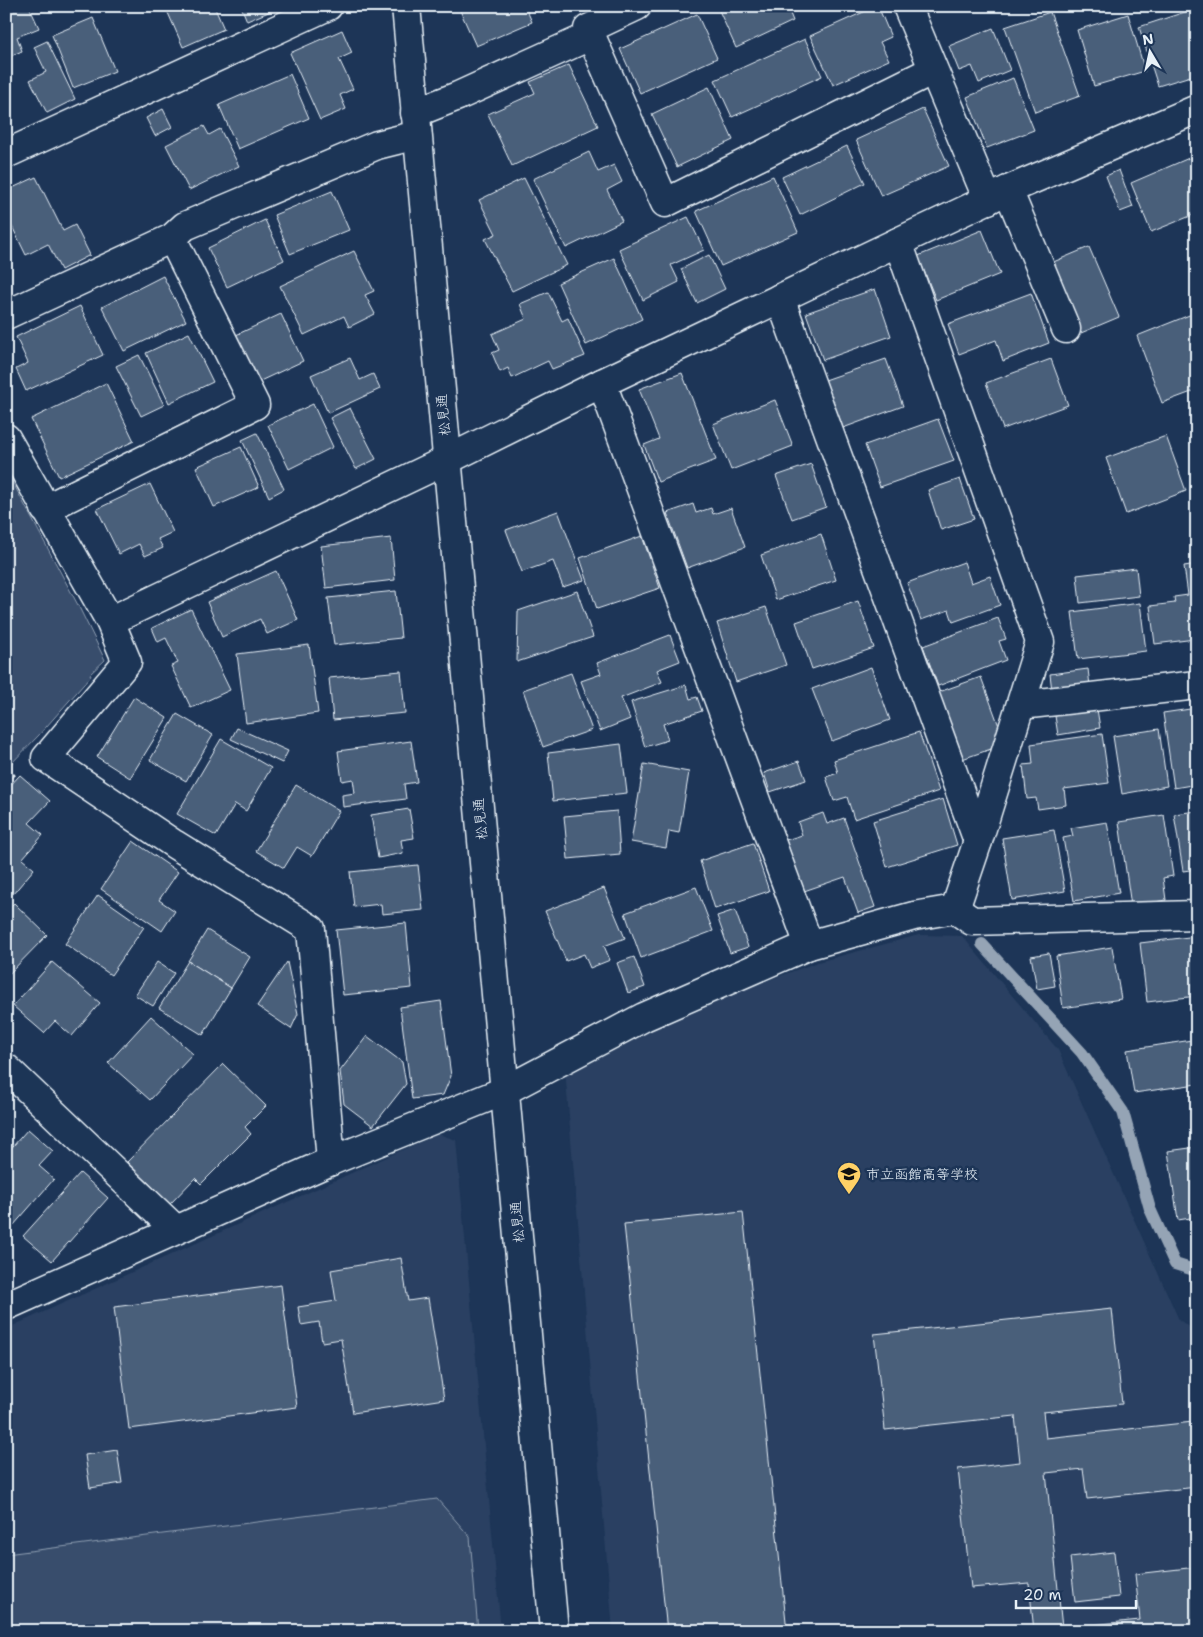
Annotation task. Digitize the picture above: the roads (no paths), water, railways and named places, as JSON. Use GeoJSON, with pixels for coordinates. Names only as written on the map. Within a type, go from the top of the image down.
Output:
{"type":"FeatureCollection","features":[{"type":"Feature","properties":{"kind":"street"},"geometry":{"type":"LineString","coordinates":[[6,154],[328,6]]}},
{"type":"Feature","properties":{"kind":"street","name":"松見通"},"geometry":{"type":"LineString","coordinates":[[406,6],[554,1631]]}},
{"type":"Feature","properties":{"kind":"street"},"geometry":{"type":"LineString","coordinates":[[637,6],[588,29],[665,203],[933,70]]}},
{"type":"Feature","properties":{"kind":"street"},"geometry":{"type":"LineString","coordinates":[[907,6],[933,70],[1066,329]]}},
{"type":"Feature","properties":{"kind":"street"},"geometry":{"type":"LineString","coordinates":[[6,315],[172,238],[185,226],[377,145],[416,124],[458,96],[590,36]]}},
{"type":"Feature","properties":{"kind":"street"},"geometry":{"type":"LineString","coordinates":[[110,621],[447,460],[602,382],[898,242],[998,195],[1197,109]]}},
{"type":"Feature","properties":{"kind":"street"},"geometry":{"type":"LineString","coordinates":[[45,509],[255,405],[172,238]]}},
{"type":"Feature","properties":{"kind":"street"},"geometry":{"type":"LineString","coordinates":[[898,242],[1040,642],[955,909]]}},
{"type":"Feature","properties":{"kind":"street"},"geometry":{"type":"LineString","coordinates":[[780,298],[978,841]]}},
{"type":"Feature","properties":{"kind":"street"},"geometry":{"type":"LineString","coordinates":[[602,382],[809,945]]}},
{"type":"Feature","properties":{"kind":"street"},"geometry":{"type":"LineString","coordinates":[[6,438],[110,621],[127,662],[46,758],[174,844],[311,930],[331,1161]]}},
{"type":"Feature","properties":{"kind":"street"},"geometry":{"type":"LineString","coordinates":[[1021,705],[1197,685]]}},
{"type":"Feature","properties":{"kind":"street"},"geometry":{"type":"LineString","coordinates":[[6,1306],[331,1161],[504,1091],[644,1017],[809,945],[914,916],[955,909],[972,921],[1197,915]]}},
{"type":"Feature","properties":{"kind":"street"},"geometry":{"type":"LineString","coordinates":[[6,1068],[175,1230]]}},
{"type":"Feature","properties":{"kind":"waterway"},"geometry":{"type":"LineString","coordinates":[[982,944],[1082,1053],[1123,1112],[1150,1209],[1175,1264],[1197,1271]]}},
{"type":"Feature","properties":{"kind":"place","name":"市立函館高等学校"},"geometry":{"type":"Point","coordinates":[849,1195]}}]}
